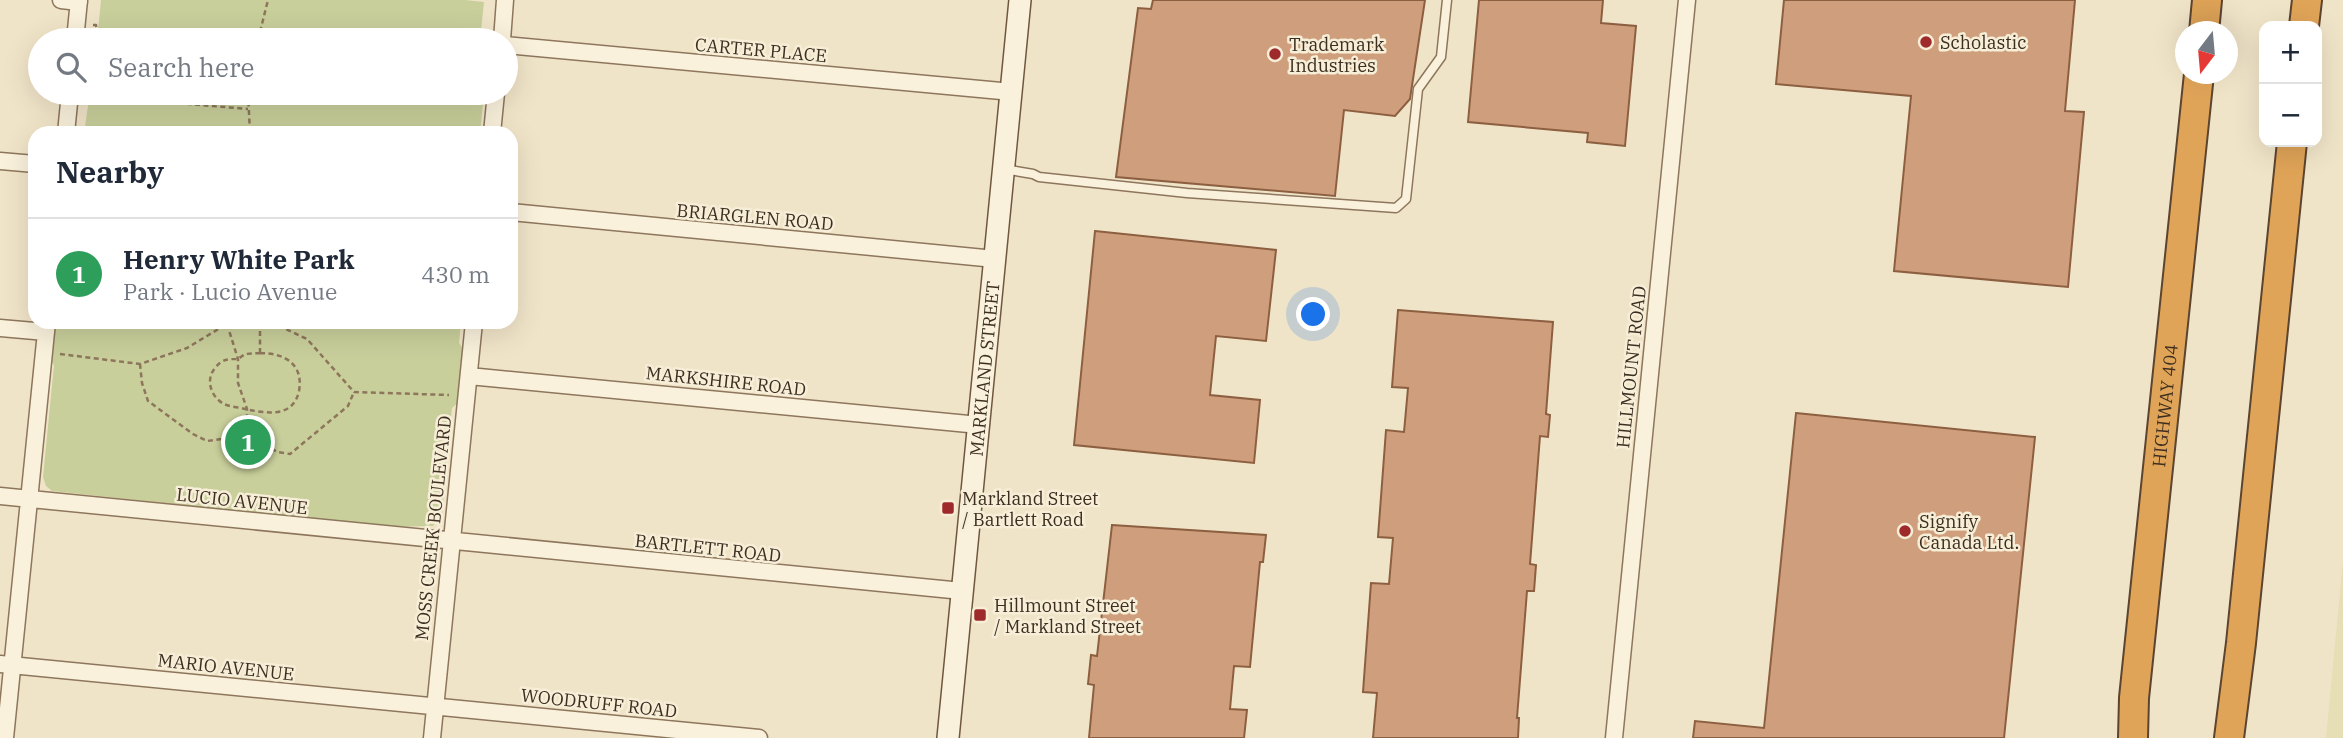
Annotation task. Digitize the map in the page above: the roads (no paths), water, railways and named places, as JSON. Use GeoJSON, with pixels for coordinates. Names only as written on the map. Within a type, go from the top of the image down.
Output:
{"type":"FeatureCollection","features":[{"type":"Feature","properties":{"kind":"highway"},"geometry":{"type":"LineString","coordinates":[[2205,21],[2207,0]]}},
{"type":"Feature","properties":{"kind":"highway"},"geometry":{"type":"LineString","coordinates":[[2304,21],[2306,0]]}},
{"type":"Feature","properties":{"kind":"highway","name":"HIGHWAY 404"},"geometry":{"type":"LineString","coordinates":[[2133,738],[2134,698],[2198,84]]}},
{"type":"Feature","properties":{"kind":"highway"},"geometry":{"type":"LineString","coordinates":[[2229,738],[2291,147]]}},
{"type":"Feature","properties":{"kind":"highway"},"geometry":{"type":"LineString","coordinates":[[2241,643],[2246,691],[2244,738]]}},
{"type":"Feature","properties":{"kind":"highway"},"geometry":{"type":"LineString","coordinates":[[2123,738],[2134,698]]}},
{"type":"Feature","properties":{"kind":"street"},"geometry":{"type":"LineString","coordinates":[[61,0],[79,1],[76,28]]}},
{"type":"Feature","properties":{"kind":"street"},"geometry":{"type":"LineString","coordinates":[[503,28],[505,0]]}},
{"type":"Feature","properties":{"kind":"street","name":"MARKLAND STREET"},"geometry":{"type":"LineString","coordinates":[[948,738],[1020,0]]}},
{"type":"Feature","properties":{"kind":"street","name":"HILLMOUNT ROAD"},"geometry":{"type":"LineString","coordinates":[[1614,738],[1687,0]]}},
{"type":"Feature","properties":{"kind":"street","name":"CARTER PLACE"},"geometry":{"type":"LineString","coordinates":[[518,46],[1012,92]]}},
{"type":"Feature","properties":{"kind":"street"},"geometry":{"type":"LineString","coordinates":[[67,126],[69,105]]}},
{"type":"Feature","properties":{"kind":"street"},"geometry":{"type":"LineString","coordinates":[[493,126],[495,105]]}},
{"type":"Feature","properties":{"kind":"street"},"geometry":{"type":"LineString","coordinates":[[0,161],[28,163]]}},
{"type":"Feature","properties":{"kind":"street","name":"BRIARGLEN ROAD"},"geometry":{"type":"LineString","coordinates":[[518,213],[995,259]]}},
{"type":"Feature","properties":{"kind":"street"},"geometry":{"type":"LineString","coordinates":[[0,328],[28,327]]}},
{"type":"Feature","properties":{"kind":"street"},"geometry":{"type":"LineString","coordinates":[[5,738],[7,664],[30,499],[46,329]]}},
{"type":"Feature","properties":{"kind":"street","name":"MOSS CREEK BOULEVARD"},"geometry":{"type":"LineString","coordinates":[[432,738],[473,329]]}},
{"type":"Feature","properties":{"kind":"street","name":"MARKSHIRE ROAD"},"geometry":{"type":"LineString","coordinates":[[469,376],[979,425]]}},
{"type":"Feature","properties":{"kind":"street","name":"LUCIO AVENUE"},"geometry":{"type":"LineString","coordinates":[[0,496],[450,542]]}},
{"type":"Feature","properties":{"kind":"street","name":"BARTLETT ROAD"},"geometry":{"type":"LineString","coordinates":[[450,542],[962,591]]}},
{"type":"Feature","properties":{"kind":"street","name":"MARIO AVENUE"},"geometry":{"type":"LineString","coordinates":[[7,664],[435,707]]}},
{"type":"Feature","properties":{"kind":"street","name":"WOODRUFF ROAD"},"geometry":{"type":"LineString","coordinates":[[435,707],[759,738]]}},
{"type":"Feature","properties":{"kind":"lane"},"geometry":{"type":"LineString","coordinates":[[1004,169],[1033,173],[1039,177],[1187,193],[1396,208],[1406,199],[1419,89],[1441,57],[1447,0]]}},
{"type":"Feature","properties":{"kind":"place","name":"Scholastic"},"geometry":{"type":"Point","coordinates":[1926,42]}},
{"type":"Feature","properties":{"kind":"place","name":"Trademark Industries"},"geometry":{"type":"Point","coordinates":[1275,54]}},
{"type":"Feature","properties":{"kind":"place","name":"Henry White Park"},"geometry":{"type":"Point","coordinates":[248,442]}},
{"type":"Feature","properties":{"kind":"place","name":"Markland Street / Bartlett Road"},"geometry":{"type":"Point","coordinates":[948,508]}},
{"type":"Feature","properties":{"kind":"place","name":"Signify Canada Ltd."},"geometry":{"type":"Point","coordinates":[1905,531]}},
{"type":"Feature","properties":{"kind":"place","name":"Hillmount Street / Markland Street"},"geometry":{"type":"Point","coordinates":[980,615]}}]}
